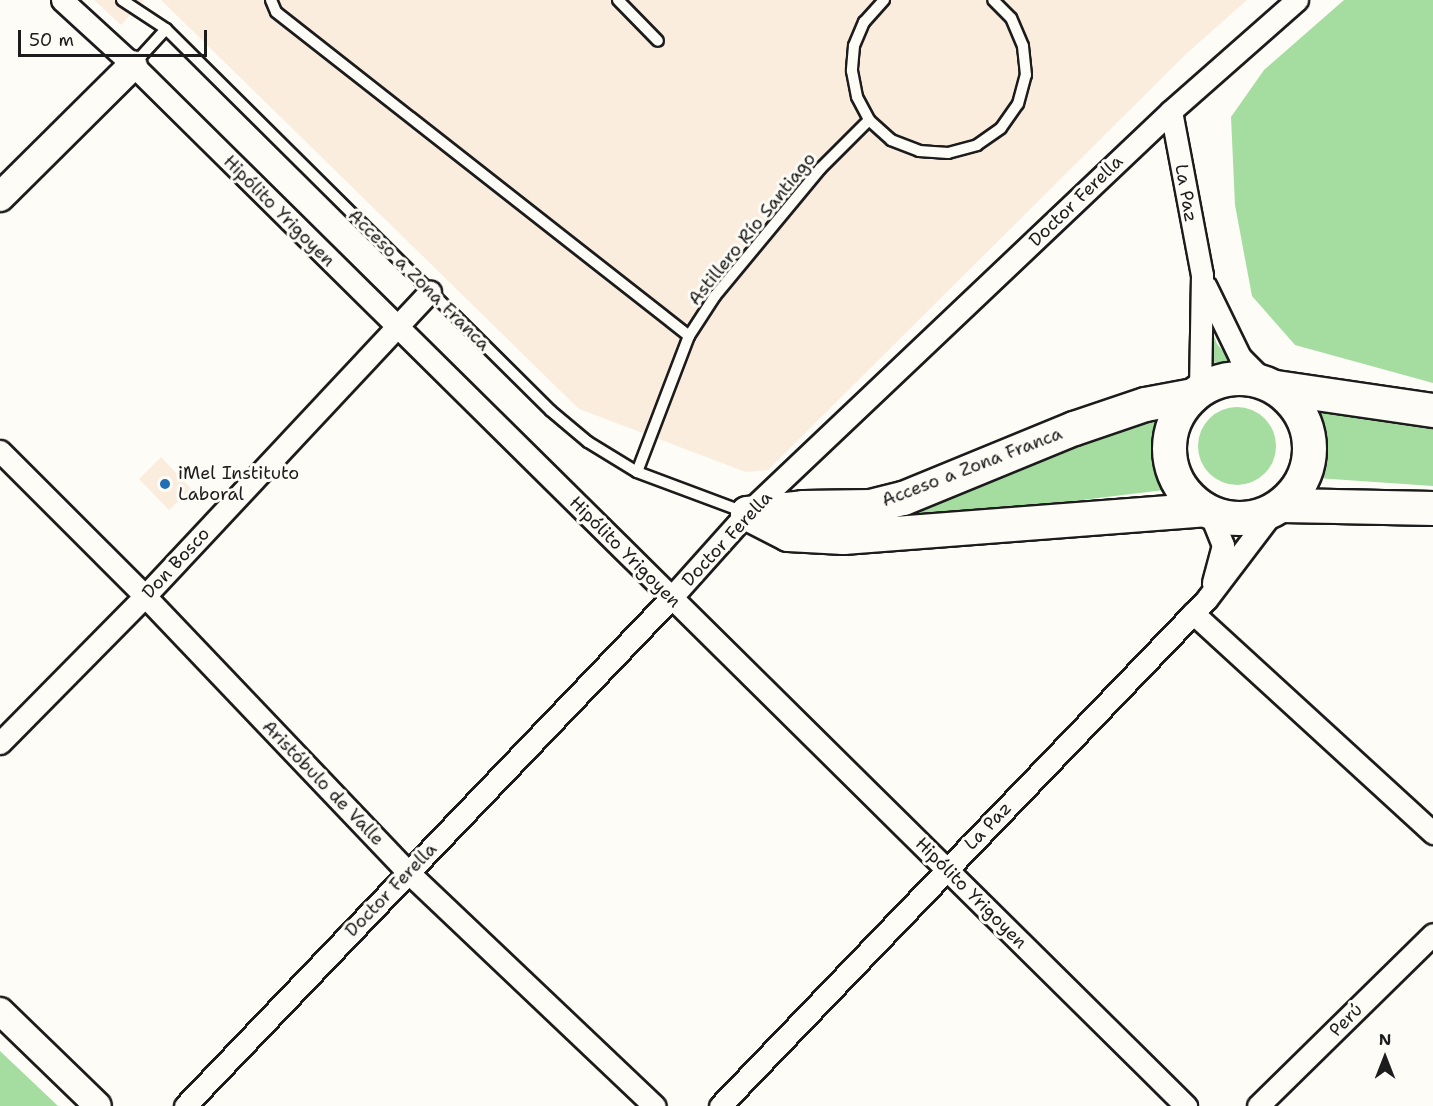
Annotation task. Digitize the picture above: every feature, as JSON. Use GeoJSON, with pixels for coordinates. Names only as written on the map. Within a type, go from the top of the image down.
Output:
{"type":"FeatureCollection","features":[{"type":"Feature","properties":{"kind":"main road"},"geometry":{"type":"LineString","coordinates":[[0,198],[133,65]]}},
{"type":"Feature","properties":{"kind":"main road"},"geometry":{"type":"LineString","coordinates":[[1433,410],[1233,378],[1196,392],[1178,413],[1170,435],[1169,458],[1176,480],[1190,499],[1207,511],[1239,519],[1279,507],[1433,508]]}},
{"type":"Feature","properties":{"kind":"main road"},"geometry":{"type":"LineString","coordinates":[[1271,385],[1293,402],[1305,422],[1311,444],[1308,467],[1298,488],[1279,507]]}},
{"type":"Feature","properties":{"kind":"main road","name":"Acceso a Zona Franca"},"geometry":{"type":"LineString","coordinates":[[747,513],[803,507],[870,506],[903,498],[1074,428],[1145,404],[1196,392]]}},
{"type":"Feature","properties":{"kind":"main road","name":"Acceso a Zona Franca"},"geometry":{"type":"LineString","coordinates":[[747,513],[788,534],[843,537],[1207,511]]}},
{"type":"Feature","properties":{"kind":"street","name":"Hipólito Yrigoyen"},"geometry":{"type":"LineString","coordinates":[[62,0],[133,65],[1186,1106]]}},
{"type":"Feature","properties":{"kind":"street","name":"Doctor Ferella"},"geometry":{"type":"LineString","coordinates":[[185,1106],[671,598],[747,513],[1171,111],[1297,0]]}},
{"type":"Feature","properties":{"kind":"street","name":"La Paz"},"geometry":{"type":"LineString","coordinates":[[1171,111],[1202,275],[1234,347],[1271,385]]}},
{"type":"Feature","properties":{"kind":"street","name":"La Paz"},"geometry":{"type":"LineString","coordinates":[[1196,392],[1202,275]]}},
{"type":"Feature","properties":{"kind":"street","name":"Don Bosco"},"geometry":{"type":"LineString","coordinates":[[0,743],[145,596],[430,291]]}},
{"type":"Feature","properties":{"kind":"street","name":"Aristóbulo de Valle"},"geometry":{"type":"LineString","coordinates":[[0,451],[145,596],[408,872],[655,1106]]}},
{"type":"Feature","properties":{"kind":"street","name":"La Paz"},"geometry":{"type":"LineString","coordinates":[[720,1106],[1200,606],[1279,507]]}},
{"type":"Feature","properties":{"kind":"street","name":"La Paz"},"geometry":{"type":"LineString","coordinates":[[1200,606],[1221,564],[1223,545],[1207,511]]}},
{"type":"Feature","properties":{"kind":"street"},"geometry":{"type":"LineString","coordinates":[[1200,606],[1433,833]]}},
{"type":"Feature","properties":{"kind":"street","name":"Perú"},"geometry":{"type":"LineString","coordinates":[[1258,1106],[1433,934]]}},
{"type":"Feature","properties":{"kind":"street"},"geometry":{"type":"LineString","coordinates":[[0,1011],[98,1106]]}},
{"type":"Feature","properties":{"kind":"lane","name":"Acceso a Zona Franca"},"geometry":{"type":"LineString","coordinates":[[122,0],[166,29],[551,411],[588,442],[637,472],[747,513]]}},
{"type":"Feature","properties":{"kind":"lane"},"geometry":{"type":"LineString","coordinates":[[271,0],[276,12],[689,336]]}},
{"type":"Feature","properties":{"kind":"lane"},"geometry":{"type":"LineString","coordinates":[[618,0],[658,41]]}},
{"type":"Feature","properties":{"kind":"lane"},"geometry":{"type":"LineString","coordinates":[[884,0],[864,22],[854,46],[852,72],[855,88],[869,120],[891,140],[919,151],[948,153],[977,145],[1001,128],[1018,104],[1026,75],[1023,46],[1011,18],[993,0]]}},
{"type":"Feature","properties":{"kind":"lane"},"geometry":{"type":"LineString","coordinates":[[133,65],[166,29]]}},
{"type":"Feature","properties":{"kind":"lane","name":"Astillero Río Santiago"},"geometry":{"type":"LineString","coordinates":[[637,472],[689,336],[715,296],[820,168],[869,120]]}},
{"type":"Feature","properties":{"kind":"shaded area"},"geometry":{"type":"Polygon","coordinates":[[[94,0],[144,0],[121,25],[94,0]]]}},
{"type":"Feature","properties":{"kind":"shaded area"},"geometry":{"type":"Polygon","coordinates":[[[161,0],[1247,0],[1186,54],[768,470],[746,472],[579,409],[161,0]]]}},
{"type":"Feature","properties":{"kind":"shaded area","name":"iMel Instituto Laboral"},"geometry":{"type":"Polygon","coordinates":[[[161,457],[191,489],[169,510],[139,479],[161,457]]]}},
{"type":"Feature","properties":{"kind":"green space"},"geometry":{"type":"Polygon","coordinates":[[[1344,0],[1433,0],[1433,383],[1295,345],[1252,296],[1235,205],[1231,117],[1264,70],[1344,0]]]}},
{"type":"Feature","properties":{"kind":"green space"},"geometry":{"type":"Polygon","coordinates":[[[1207,317],[1217,344],[1232,362],[1207,363],[1207,317]]]}},
{"type":"Feature","properties":{"kind":"green space"},"geometry":{"type":"Polygon","coordinates":[[[1312,404],[1433,424],[1433,486],[1317,478],[1320,426],[1312,404]]]}},
{"type":"Feature","properties":{"kind":"green space"},"geometry":{"type":"Polygon","coordinates":[[[1237,407],[1252,410],[1264,419],[1273,431],[1276,446],[1273,461],[1264,473],[1252,482],[1237,485],[1222,482],[1210,473],[1201,461],[1198,446],[1201,431],[1210,419],[1222,410],[1237,407]]]}},
{"type":"Feature","properties":{"kind":"green space"},"geometry":{"type":"Polygon","coordinates":[[[1157,413],[1152,439],[1155,465],[1164,490],[926,519],[857,519],[1014,469],[1157,413]]]}},
{"type":"Feature","properties":{"kind":"green space"},"geometry":{"type":"Polygon","coordinates":[[[0,1051],[58,1106],[0,1106],[0,1051]]]}},
{"type":"Feature","properties":{"kind":"place","name":"iMel Instituto Laboral"},"geometry":{"type":"Point","coordinates":[165,484]}}]}
